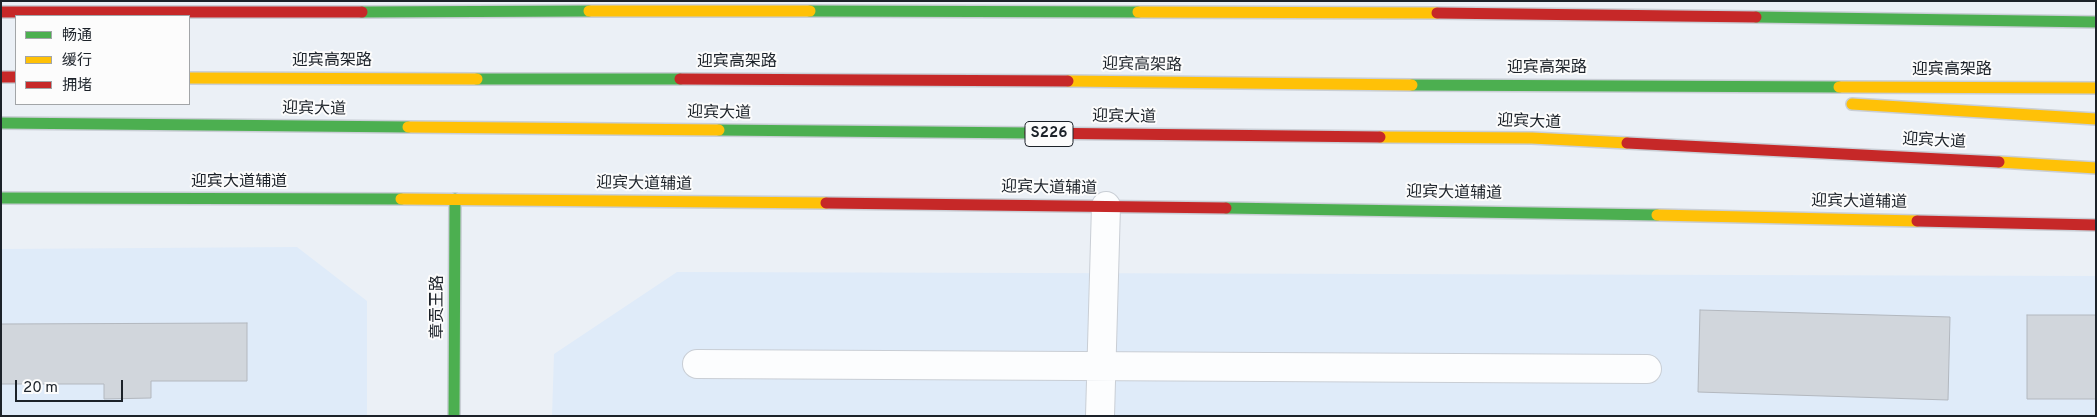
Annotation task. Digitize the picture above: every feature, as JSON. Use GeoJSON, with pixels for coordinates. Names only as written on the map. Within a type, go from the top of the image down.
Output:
{"type":"FeatureCollection","features":[{"type":"Feature","properties":{"kind":"main road"},"geometry":{"type":"LineString","coordinates":[[1547,14],[1761,5]]}},
{"type":"Feature","properties":{"kind":"main road"},"geometry":{"type":"LineString","coordinates":[[1,12],[1025,11],[1547,14],[2096,22]]}},
{"type":"Feature","properties":{"kind":"main road"},"geometry":{"type":"LineString","coordinates":[[1,77],[15,77]]}},
{"type":"Feature","properties":{"kind":"main road","name":"迎宾高架路"},"geometry":{"type":"LineString","coordinates":[[190,78],[903,80],[1552,86],[2096,88]]}},
{"type":"Feature","properties":{"kind":"main road"},"geometry":{"type":"LineString","coordinates":[[1552,86],[1759,98]]}},
{"type":"Feature","properties":{"kind":"main road"},"geometry":{"type":"LineString","coordinates":[[1838,103],[2096,118]]}},
{"type":"Feature","properties":{"kind":"main road","name":"迎宾大道"},"geometry":{"type":"LineString","coordinates":[[1,123],[1532,138],[2096,168]]}},
{"type":"Feature","properties":{"kind":"main road","name":"迎宾大道辅道"},"geometry":{"type":"LineString","coordinates":[[1,198],[456,198],[1106,206],[1550,212],[2096,225]]}},
{"type":"Feature","properties":{"kind":"main road","name":"章贡王路"},"geometry":{"type":"LineString","coordinates":[[454,416],[456,198]]}},
{"type":"Feature","properties":{"kind":"street"},"geometry":{"type":"LineString","coordinates":[[1100,416],[1106,206]]}},
{"type":"Feature","properties":{"kind":"street"},"geometry":{"type":"LineString","coordinates":[[697,364],[1647,369]]}},
{"type":"Feature","properties":{"kind":"shaded area"},"geometry":{"type":"Polygon","coordinates":[[[297,247],[367,301],[367,416],[1,416],[1,249],[297,247]]]}},
{"type":"Feature","properties":{"kind":"shaded area"},"geometry":{"type":"Polygon","coordinates":[[[677,272],[2096,276],[2096,416],[552,416],[554,354],[677,272]]]}},
{"type":"Feature","properties":{"kind":"building"},"geometry":{"type":"Polygon","coordinates":[[[1700,310],[1950,317],[1948,400],[1698,392],[1700,310]]]}},
{"type":"Feature","properties":{"kind":"building"},"geometry":{"type":"Polygon","coordinates":[[[2027,315],[2096,315],[2096,399],[2027,399],[2027,315]]]}},
{"type":"Feature","properties":{"kind":"building"},"geometry":{"type":"Polygon","coordinates":[[[247,323],[247,381],[151,381],[151,398],[104,399],[104,384],[1,384],[1,324],[247,323]]]}},
{"type":"Feature","properties":{"kind":"traffic: fast"},"geometry":{"type":"LineString","coordinates":[[362,12],[589,11]]}},
{"type":"Feature","properties":{"kind":"traffic: fast"},"geometry":{"type":"LineString","coordinates":[[810,11],[1138,12]]}},
{"type":"Feature","properties":{"kind":"traffic: fast"},"geometry":{"type":"LineString","coordinates":[[1756,17],[2096,22]]}},
{"type":"Feature","properties":{"kind":"traffic: fast"},"geometry":{"type":"LineString","coordinates":[[477,79],[680,79]]}},
{"type":"Feature","properties":{"kind":"traffic: fast"},"geometry":{"type":"LineString","coordinates":[[1412,85],[1839,87]]}},
{"type":"Feature","properties":{"kind":"traffic: fast"},"geometry":{"type":"LineString","coordinates":[[1,123],[408,127]]}},
{"type":"Feature","properties":{"kind":"traffic: fast"},"geometry":{"type":"LineString","coordinates":[[719,130],[1030,133]]}},
{"type":"Feature","properties":{"kind":"traffic: fast"},"geometry":{"type":"LineString","coordinates":[[1,198],[401,199]]}},
{"type":"Feature","properties":{"kind":"traffic: fast"},"geometry":{"type":"LineString","coordinates":[[454,416],[455,199]]}},
{"type":"Feature","properties":{"kind":"traffic: fast"},"geometry":{"type":"LineString","coordinates":[[1226,208],[1657,215]]}},
{"type":"Feature","properties":{"kind":"traffic: slow"},"geometry":{"type":"LineString","coordinates":[[589,11],[810,11]]}},
{"type":"Feature","properties":{"kind":"traffic: slow"},"geometry":{"type":"LineString","coordinates":[[1138,12],[1437,13]]}},
{"type":"Feature","properties":{"kind":"traffic: slow"},"geometry":{"type":"LineString","coordinates":[[190,78],[477,79]]}},
{"type":"Feature","properties":{"kind":"traffic: slow"},"geometry":{"type":"LineString","coordinates":[[1068,81],[1412,85]]}},
{"type":"Feature","properties":{"kind":"traffic: slow"},"geometry":{"type":"LineString","coordinates":[[1839,87],[2096,88]]}},
{"type":"Feature","properties":{"kind":"traffic: slow"},"geometry":{"type":"LineString","coordinates":[[1852,104],[2096,119]]}},
{"type":"Feature","properties":{"kind":"traffic: slow"},"geometry":{"type":"LineString","coordinates":[[408,127],[719,130]]}},
{"type":"Feature","properties":{"kind":"traffic: slow"},"geometry":{"type":"LineString","coordinates":[[1380,137],[1532,138],[1627,143]]}},
{"type":"Feature","properties":{"kind":"traffic: slow"},"geometry":{"type":"LineString","coordinates":[[1999,162],[2096,168]]}},
{"type":"Feature","properties":{"kind":"traffic: slow"},"geometry":{"type":"LineString","coordinates":[[401,199],[826,203]]}},
{"type":"Feature","properties":{"kind":"traffic: slow"},"geometry":{"type":"LineString","coordinates":[[1657,215],[1917,221]]}},
{"type":"Feature","properties":{"kind":"traffic: jam"},"geometry":{"type":"LineString","coordinates":[[1,12],[362,12]]}},
{"type":"Feature","properties":{"kind":"traffic: jam"},"geometry":{"type":"LineString","coordinates":[[1437,13],[1756,17]]}},
{"type":"Feature","properties":{"kind":"traffic: jam"},"geometry":{"type":"LineString","coordinates":[[1,77],[15,77]]}},
{"type":"Feature","properties":{"kind":"traffic: jam"},"geometry":{"type":"LineString","coordinates":[[680,79],[1068,81]]}},
{"type":"Feature","properties":{"kind":"traffic: jam"},"geometry":{"type":"LineString","coordinates":[[1030,133],[1380,137]]}},
{"type":"Feature","properties":{"kind":"traffic: jam"},"geometry":{"type":"LineString","coordinates":[[1627,143],[1999,162]]}},
{"type":"Feature","properties":{"kind":"traffic: jam"},"geometry":{"type":"LineString","coordinates":[[826,203],[1226,208]]}},
{"type":"Feature","properties":{"kind":"traffic: jam"},"geometry":{"type":"LineString","coordinates":[[1917,221],[2096,225]]}}]}
